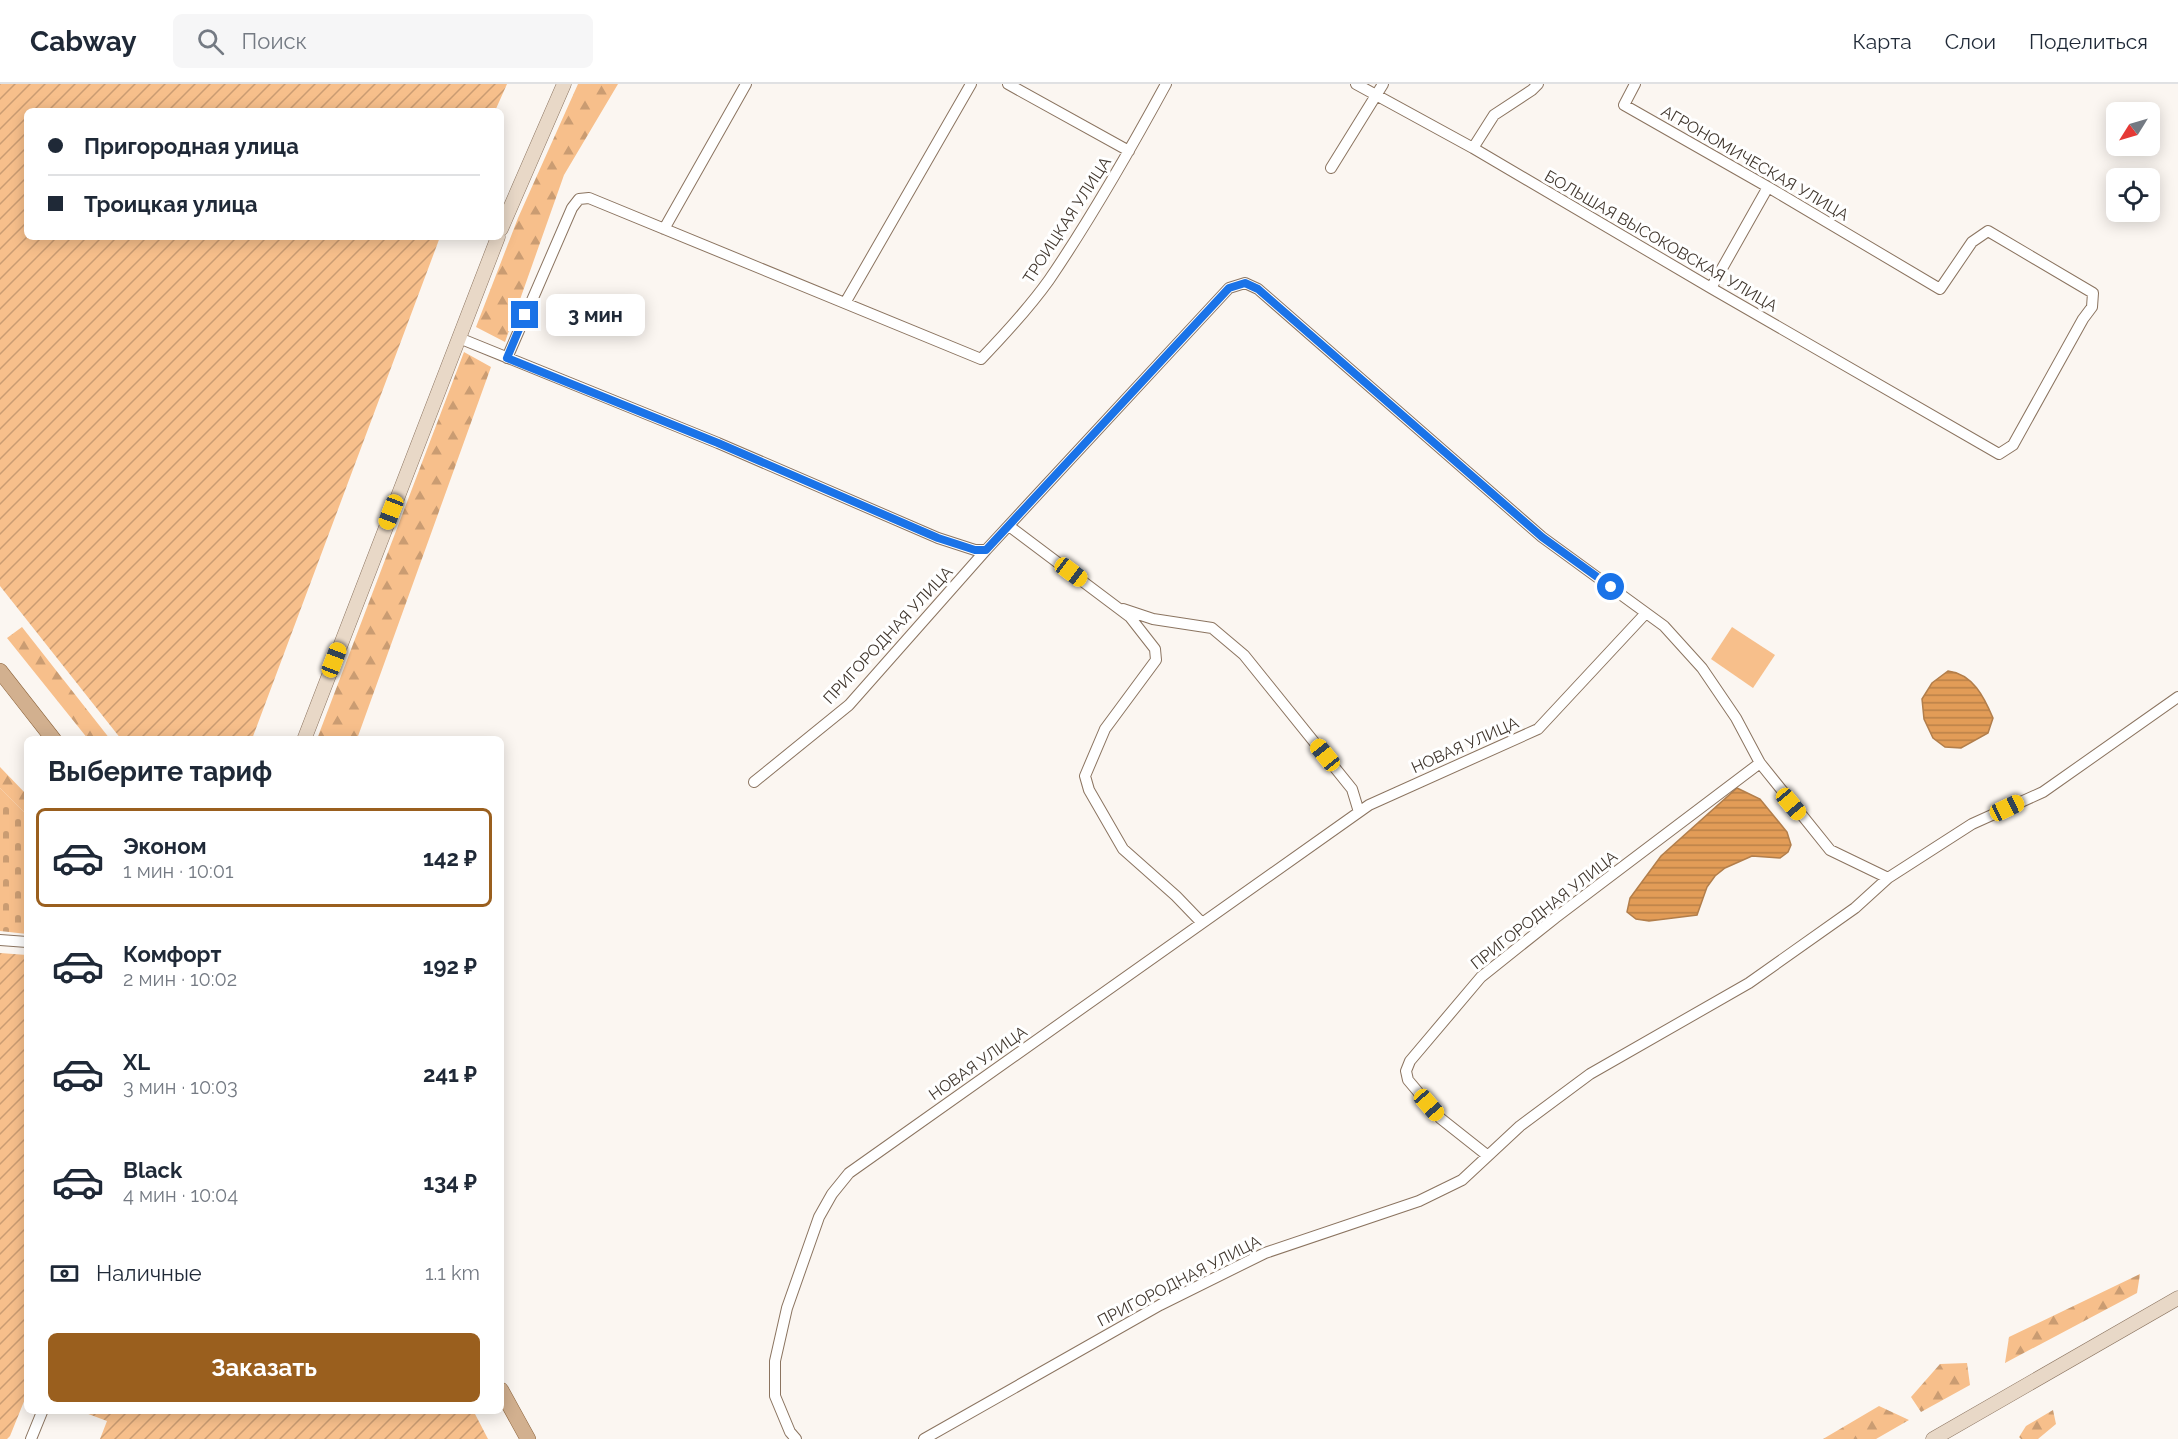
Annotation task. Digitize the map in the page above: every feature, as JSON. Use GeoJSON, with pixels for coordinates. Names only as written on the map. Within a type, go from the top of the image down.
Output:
{"type":"FeatureCollection","features":[{"type":"Feature","properties":{"kind":"main road"},"geometry":{"type":"LineString","coordinates":[[0,671],[51,736]]}},
{"type":"Feature","properties":{"kind":"main road"},"geometry":{"type":"LineString","coordinates":[[504,1395],[528,1439]]}},
{"type":"Feature","properties":{"kind":"street"},"geometry":{"type":"LineString","coordinates":[[504,222],[564,84]]}},
{"type":"Feature","properties":{"kind":"street"},"geometry":{"type":"LineString","coordinates":[[664,228],[746,84]]}},
{"type":"Feature","properties":{"kind":"street"},"geometry":{"type":"LineString","coordinates":[[845,303],[971,84]]}},
{"type":"Feature","properties":{"kind":"street"},"geometry":{"type":"LineString","coordinates":[[1008,84],[1129,151]]}},
{"type":"Feature","properties":{"kind":"street","name":"ТРОИЦКАЯ УЛИЦА"},"geometry":{"type":"LineString","coordinates":[[507,358],[572,208],[579,199],[589,198],[981,359],[1007,332],[1048,280],[1129,151],[1166,84]]}},
{"type":"Feature","properties":{"kind":"street","name":"БОЛЬШАЯ ВЫСОКОВСКАЯ УЛИЦА"},"geometry":{"type":"LineString","coordinates":[[1356,84],[1473,148],[1835,360]]}},
{"type":"Feature","properties":{"kind":"street"},"geometry":{"type":"LineString","coordinates":[[1331,168],[1383,84]]}},
{"type":"Feature","properties":{"kind":"street"},"geometry":{"type":"LineString","coordinates":[[1473,148],[1494,115],[1538,84]]}},
{"type":"Feature","properties":{"kind":"street","name":"АГРОНОМИЧЕСКАЯ УЛИЦА"},"geometry":{"type":"LineString","coordinates":[[1635,84],[1624,105],[1940,289],[1972,242],[1988,231],[2094,293],[2092,307],[2083,319],[2013,445],[1999,454],[1835,360]]}},
{"type":"Feature","properties":{"kind":"street"},"geometry":{"type":"LineString","coordinates":[[1711,288],[1768,187]]}},
{"type":"Feature","properties":{"kind":"street"},"geometry":{"type":"LineString","coordinates":[[306,736],[497,240]]}},
{"type":"Feature","properties":{"kind":"street","name":"ПРИГОРОДНАЯ УЛИЦА"},"geometry":{"type":"LineString","coordinates":[[754,782],[849,705],[986,550],[1229,288],[1245,283],[1258,289],[1542,537],[1664,626],[1702,668],[1736,718],[1760,763],[1830,850],[1888,878]]}},
{"type":"Feature","properties":{"kind":"street","name":"ПРИГОРОДНАЯ УЛИЦА"},"geometry":{"type":"LineString","coordinates":[[459,338],[718,443],[938,538],[975,550],[986,550]]}},
{"type":"Feature","properties":{"kind":"street"},"geometry":{"type":"LineString","coordinates":[[1009,526],[1130,617],[1155,650],[1156,660],[1105,729],[1085,776],[1089,790],[1123,849],[1203,923]]}},
{"type":"Feature","properties":{"kind":"street"},"geometry":{"type":"LineString","coordinates":[[1117,607],[1153,619],[1212,628],[1236,648],[1352,789],[1359,812]]}},
{"type":"Feature","properties":{"kind":"street","name":"НОВАЯ УЛИЦА"},"geometry":{"type":"LineString","coordinates":[[796,1439],[790,1432],[776,1396],[775,1361],[788,1308],[819,1217],[832,1194],[849,1173],[1369,805],[1538,729],[1646,613]]}},
{"type":"Feature","properties":{"kind":"street","name":"ПРИГОРОДНАЯ УЛИЦА"},"geometry":{"type":"LineString","coordinates":[[924,1439],[1160,1305],[1265,1252],[1419,1201],[1462,1180],[1520,1126],[1590,1074],[1749,983],[1855,908],[1888,878],[1972,824],[2043,792],[2178,697]]}},
{"type":"Feature","properties":{"kind":"street","name":"ПРИГОРОДНАЯ УЛИЦА"},"geometry":{"type":"LineString","coordinates":[[1488,1156],[1440,1118],[1407,1080],[1406,1071],[1410,1061],[1481,977],[1760,763]]}},
{"type":"Feature","properties":{"kind":"street"},"geometry":{"type":"LineString","coordinates":[[0,940],[24,942]]}},
{"type":"Feature","properties":{"kind":"street"},"geometry":{"type":"LineString","coordinates":[[1933,1439],[2178,1298]]}},
{"type":"Feature","properties":{"kind":"street"},"geometry":{"type":"LineString","coordinates":[[31,1439],[41,1414]]}},
{"type":"Feature","properties":{"kind":"green space"},"geometry":{"type":"Polygon","coordinates":[[[0,84],[507,84],[496,108],[24,108],[24,240],[439,240],[253,736],[119,736],[0,586],[0,84]]]}},
{"type":"Feature","properties":{"kind":"green space"},"geometry":{"type":"Polygon","coordinates":[[[578,84],[618,84],[564,175],[505,342],[476,327],[518,218],[578,84]]]}},
{"type":"Feature","properties":{"kind":"green space"},"geometry":{"type":"Polygon","coordinates":[[[464,352],[491,367],[358,736],[318,736],[464,352]]]}},
{"type":"Feature","properties":{"kind":"green space"},"geometry":{"type":"Polygon","coordinates":[[[22,627],[108,736],[86,736],[7,638],[22,627]]]}},
{"type":"Feature","properties":{"kind":"green space"},"geometry":{"type":"Polygon","coordinates":[[[1732,627],[1775,655],[1753,688],[1711,659],[1732,627]]]}},
{"type":"Feature","properties":{"kind":"green space"},"geometry":{"type":"Polygon","coordinates":[[[0,767],[24,792],[24,812],[0,788],[0,767]]]}},
{"type":"Feature","properties":{"kind":"green space"},"geometry":{"type":"Polygon","coordinates":[[[0,788],[24,812],[24,934],[0,931],[0,788]]]}},
{"type":"Feature","properties":{"kind":"green space"},"geometry":{"type":"Polygon","coordinates":[[[0,953],[24,955],[24,1401],[10,1436],[7,1439],[0,1439],[0,953]]]}},
{"type":"Feature","properties":{"kind":"green space"},"geometry":{"type":"Polygon","coordinates":[[[2140,1274],[2137,1293],[2005,1363],[2009,1337],[2140,1274]]]}},
{"type":"Feature","properties":{"kind":"green space"},"geometry":{"type":"Polygon","coordinates":[[[1967,1363],[1970,1385],[1921,1412],[1911,1397],[1940,1364],[1967,1363]]]}},
{"type":"Feature","properties":{"kind":"green space"},"geometry":{"type":"Polygon","coordinates":[[[1879,1406],[1909,1420],[1876,1439],[1823,1439],[1879,1406]]]}},
{"type":"Feature","properties":{"kind":"green space"},"geometry":{"type":"Polygon","coordinates":[[[2053,1410],[2056,1424],[2038,1439],[2019,1437],[2026,1426],[2053,1410]]]}},
{"type":"Feature","properties":{"kind":"green space"},"geometry":{"type":"Polygon","coordinates":[[[88,1414],[475,1414],[488,1439],[100,1439],[107,1421],[88,1414]]]}},
{"type":"Feature","properties":{"kind":"shaded area"},"geometry":{"type":"Polygon","coordinates":[[[1948,671],[1957,673],[1971,682],[1986,702],[1993,718],[1988,733],[1961,748],[1945,747],[1933,738],[1924,719],[1922,699],[1932,683],[1948,671]]]}},
{"type":"Feature","properties":{"kind":"shaded area"},"geometry":{"type":"Polygon","coordinates":[[[1737,788],[1760,799],[1787,832],[1791,845],[1788,852],[1780,858],[1752,856],[1725,868],[1707,887],[1697,915],[1649,921],[1636,919],[1627,912],[1630,898],[1661,856],[1737,788]]]}},
{"type":"Feature","properties":{"kind":"route"},"geometry":{"type":"LineString","coordinates":[[525,315],[507,358],[718,443],[938,538],[975,550],[986,550],[1229,288],[1245,283],[1258,289],[1542,537],[1611,587]]}}]}
